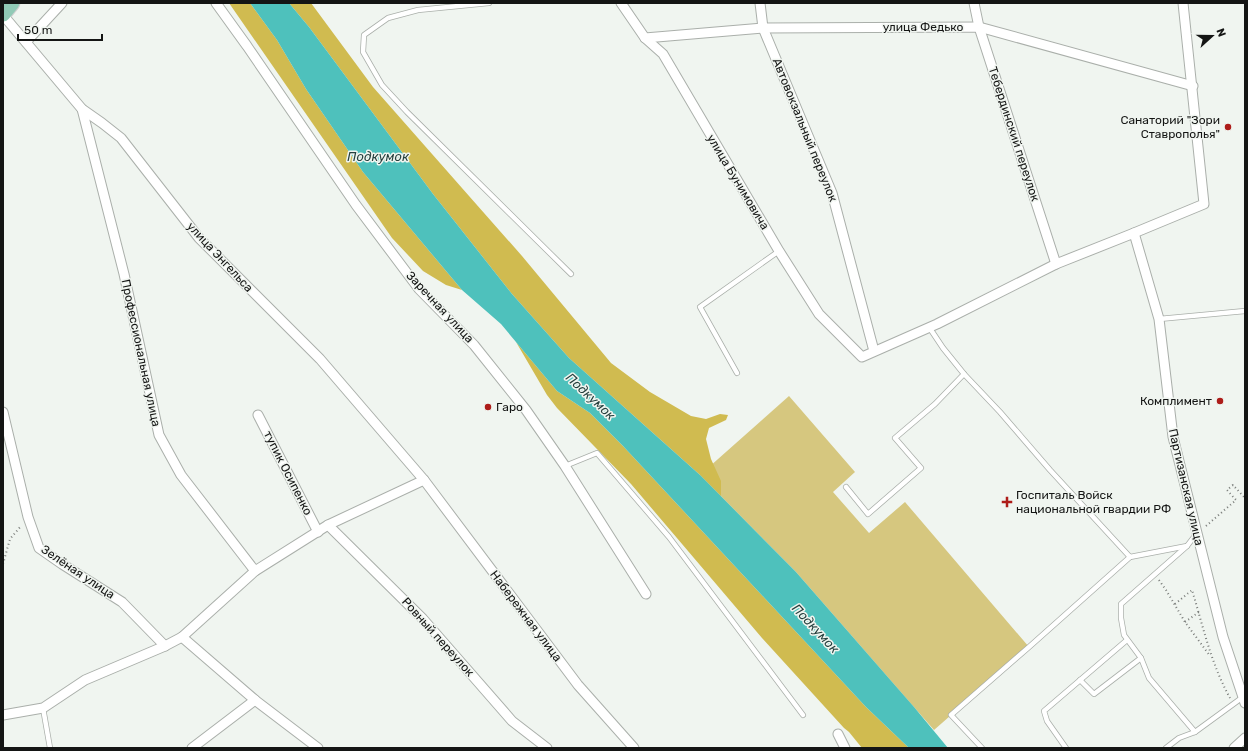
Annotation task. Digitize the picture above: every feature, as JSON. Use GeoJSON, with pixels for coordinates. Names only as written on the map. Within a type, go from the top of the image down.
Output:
{"type":"FeatureCollection","features":[{"type":"Feature","properties":{"kind":"main road"},"geometry":{"type":"LineString","coordinates":[[3,15],[12,3]]}},
{"type":"Feature","properties":{"kind":"street"},"geometry":{"type":"LineString","coordinates":[[26,42],[62,3]]}},
{"type":"Feature","properties":{"kind":"street","name":"Заречная улица"},"geometry":{"type":"LineString","coordinates":[[216,3],[356,205],[419,289],[474,345],[526,410],[565,466],[646,594]]}},
{"type":"Feature","properties":{"kind":"street","name":"улица Бунимовича"},"geometry":{"type":"LineString","coordinates":[[621,3],[645,38],[663,54],[779,251],[819,314],[862,357],[874,351]]}},
{"type":"Feature","properties":{"kind":"street","name":"Автовокзальный переулок"},"geometry":{"type":"LineString","coordinates":[[760,3],[763,28],[832,192],[874,351]]}},
{"type":"Feature","properties":{"kind":"street","name":"Тебердинский переулок"},"geometry":{"type":"LineString","coordinates":[[974,3],[980,27],[1056,264]]}},
{"type":"Feature","properties":{"kind":"street"},"geometry":{"type":"LineString","coordinates":[[874,351],[929,327],[1056,264],[1204,204],[1193,86],[1183,3]]}},
{"type":"Feature","properties":{"kind":"street","name":"улица Энгельса"},"geometry":{"type":"LineString","coordinates":[[3,15],[82,109],[120,138],[199,238],[320,359],[424,480]]}},
{"type":"Feature","properties":{"kind":"street","name":"улица Федько"},"geometry":{"type":"LineString","coordinates":[[645,38],[763,28],[980,27],[1193,86]]}},
{"type":"Feature","properties":{"kind":"street","name":"Профессиональная улица"},"geometry":{"type":"LineString","coordinates":[[82,109],[124,274],[159,435],[181,475],[255,571]]}},
{"type":"Feature","properties":{"kind":"street","name":"Партизанская улица"},"geometry":{"type":"LineString","coordinates":[[1134,233],[1159,319],[1173,437],[1223,637],[1244,700]]}},
{"type":"Feature","properties":{"kind":"street","name":"Зелёная улица"},"geometry":{"type":"LineString","coordinates":[[3,412],[28,517],[40,548],[62,564],[122,602],[165,646]]}},
{"type":"Feature","properties":{"kind":"street","name":"тупик Осипенко"},"geometry":{"type":"LineString","coordinates":[[258,414],[318,532]]}},
{"type":"Feature","properties":{"kind":"street"},"geometry":{"type":"LineString","coordinates":[[3,715],[43,708],[85,680],[165,646],[182,637],[255,571],[328,525],[424,480]]}},
{"type":"Feature","properties":{"kind":"street","name":"Набережная улица"},"geometry":{"type":"LineString","coordinates":[[424,480],[578,685],[634,748]]}},
{"type":"Feature","properties":{"kind":"street","name":"Ровный переулок"},"geometry":{"type":"LineString","coordinates":[[328,525],[423,618],[512,721],[547,748]]}},
{"type":"Feature","properties":{"kind":"street"},"geometry":{"type":"LineString","coordinates":[[182,637],[255,700],[318,748]]}},
{"type":"Feature","properties":{"kind":"street"},"geometry":{"type":"LineString","coordinates":[[192,748],[255,700]]}},
{"type":"Feature","properties":{"kind":"street"},"geometry":{"type":"LineString","coordinates":[[838,734],[846,748]]}},
{"type":"Feature","properties":{"kind":"street"},"geometry":{"type":"LineString","coordinates":[[1234,748],[1245,738]]}},
{"type":"Feature","properties":{"kind":"lane"},"geometry":{"type":"LineString","coordinates":[[489,3],[418,10],[388,18],[364,35],[363,52],[382,85],[407,112],[571,274]]}},
{"type":"Feature","properties":{"kind":"lane"},"geometry":{"type":"LineString","coordinates":[[737,373],[700,307],[779,251]]}},
{"type":"Feature","properties":{"kind":"lane"},"geometry":{"type":"LineString","coordinates":[[1159,319],[1245,311]]}},
{"type":"Feature","properties":{"kind":"lane"},"geometry":{"type":"LineString","coordinates":[[929,327],[943,348],[964,374],[1130,557]]}},
{"type":"Feature","properties":{"kind":"lane"},"geometry":{"type":"LineString","coordinates":[[846,487],[868,514],[920,468],[895,438],[935,404],[964,374]]}},
{"type":"Feature","properties":{"kind":"lane"},"geometry":{"type":"LineString","coordinates":[[565,466],[597,453],[669,537],[803,715]]}},
{"type":"Feature","properties":{"kind":"lane"},"geometry":{"type":"LineString","coordinates":[[1195,732],[1149,678],[1141,658],[1124,635],[1121,618],[1121,604],[1187,546],[1197,533]]}},
{"type":"Feature","properties":{"kind":"lane"},"geometry":{"type":"LineString","coordinates":[[982,748],[951,715],[1130,557],[1187,546]]}},
{"type":"Feature","properties":{"kind":"lane"},"geometry":{"type":"LineString","coordinates":[[1066,748],[1047,721],[1044,710],[1127,640]]}},
{"type":"Feature","properties":{"kind":"lane"},"geometry":{"type":"LineString","coordinates":[[1080,680],[1094,694],[1141,658]]}},
{"type":"Feature","properties":{"kind":"lane"},"geometry":{"type":"LineString","coordinates":[[1166,748],[1179,738],[1195,732],[1233,704],[1244,700]]}},
{"type":"Feature","properties":{"kind":"lane"},"geometry":{"type":"LineString","coordinates":[[43,708],[50,748]]}},
{"type":"Feature","properties":{"kind":"path"},"geometry":{"type":"LineString","coordinates":[[1197,533],[1236,500],[1227,490],[1233,485],[1245,497]]}},
{"type":"Feature","properties":{"kind":"path"},"geometry":{"type":"LineString","coordinates":[[3,564],[10,539],[28,517]]}},
{"type":"Feature","properties":{"kind":"path"},"geometry":{"type":"LineString","coordinates":[[1154,575],[1166,590],[1185,622],[1212,658]]}},
{"type":"Feature","properties":{"kind":"path"},"geometry":{"type":"LineString","coordinates":[[1175,604],[1192,590],[1212,658],[1224,688],[1233,704]]}},
{"type":"Feature","properties":{"kind":"path"},"geometry":{"type":"LineString","coordinates":[[1185,622],[1199,612]]}},
{"type":"Feature","properties":{"kind":"shaded area"},"geometry":{"type":"Polygon","coordinates":[[[229,3],[250,3],[277,40],[306,89],[363,172],[462,290],[446,285],[423,271],[392,238],[229,3]]]}},
{"type":"Feature","properties":{"kind":"shaded area"},"geometry":{"type":"Polygon","coordinates":[[[289,3],[311,3],[373,87],[522,256],[611,363],[650,392],[691,416],[706,419],[720,414],[728,415],[726,420],[709,428],[706,439],[711,459],[721,481],[721,496],[700,475],[569,358],[512,294],[433,194],[309,27],[289,3]]]}},
{"type":"Feature","properties":{"kind":"shaded area"},"geometry":{"type":"Polygon","coordinates":[[[516,342],[557,391],[590,413],[623,446],[866,707],[909,748],[862,748],[762,638],[631,484],[557,408],[547,395],[516,342]]]}},
{"type":"Feature","properties":{"kind":"shaded area"},"geometry":{"type":"Polygon","coordinates":[[[789,396],[855,472],[833,492],[869,533],[905,502],[1029,647],[934,730],[796,572],[700,475],[789,396]]]}},
{"type":"Feature","properties":{"kind":"water","name":"Подкумок"},"geometry":{"type":"Polygon","coordinates":[[[250,3],[289,3],[309,27],[433,194],[512,294],[569,358],[700,475],[796,572],[948,748],[909,748],[866,707],[623,446],[590,413],[557,391],[501,324],[462,290],[363,172],[306,89],[277,40],[250,3]]]}},
{"type":"Feature","properties":{"kind":"place","name":"Санаторий \"Зори Ставрополья\""},"geometry":{"type":"Point","coordinates":[1228,127]}},
{"type":"Feature","properties":{"kind":"place","name":"Комплимент"},"geometry":{"type":"Point","coordinates":[1220,401]}},
{"type":"Feature","properties":{"kind":"place","name":"Гаро"},"geometry":{"type":"Point","coordinates":[488,407]}},
{"type":"Feature","properties":{"kind":"place","name":"Госпиталь Войск национальной гвардии РФ"},"geometry":{"type":"Point","coordinates":[1007,502]}}]}
